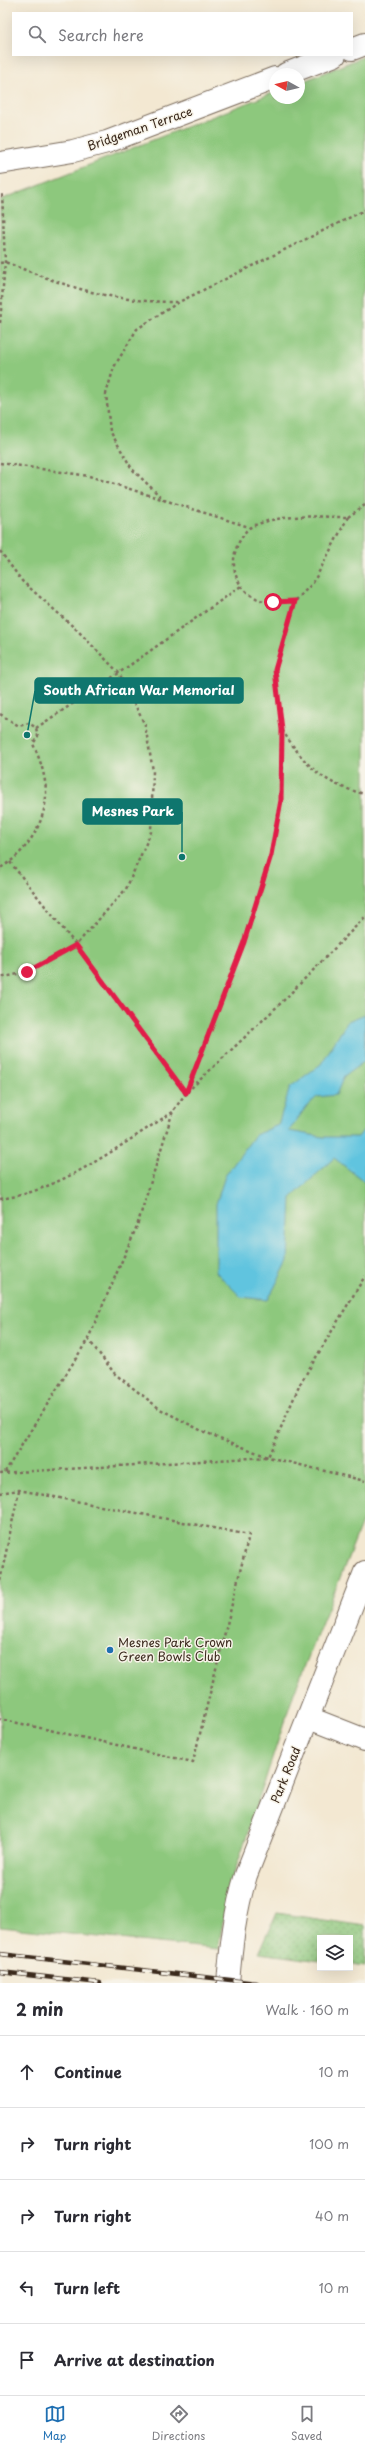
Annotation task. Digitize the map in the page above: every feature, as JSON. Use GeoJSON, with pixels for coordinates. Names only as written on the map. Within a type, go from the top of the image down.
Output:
{"type":"FeatureCollection","features":[{"type":"Feature","properties":{"kind":"main road"},"geometry":{"type":"LineString","coordinates":[[353,49],[365,44]]}},
{"type":"Feature","properties":{"kind":"main road"},"geometry":{"type":"LineString","coordinates":[[302,68],[333,56]]}},
{"type":"Feature","properties":{"kind":"main road","name":"Bridgeman Terrace"},"geometry":{"type":"LineString","coordinates":[[0,163],[73,152],[107,142],[269,80]]}},
{"type":"Feature","properties":{"kind":"main road","name":"Park Road"},"geometry":{"type":"LineString","coordinates":[[228,1983],[232,1940],[244,1882],[365,1572]]}},
{"type":"Feature","properties":{"kind":"main road"},"geometry":{"type":"LineString","coordinates":[[309,1718],[365,1740]]}},
{"type":"Feature","properties":{"kind":"path"},"geometry":{"type":"LineString","coordinates":[[0,323],[5,262],[2,188]]}},
{"type":"Feature","properties":{"kind":"path"},"geometry":{"type":"LineString","coordinates":[[166,501],[132,469],[110,431],[106,394],[114,367],[137,329],[179,302],[365,210]]}},
{"type":"Feature","properties":{"kind":"path"},"geometry":{"type":"LineString","coordinates":[[0,263],[5,262],[69,287],[108,297],[146,302],[179,302]]}},
{"type":"Feature","properties":{"kind":"path"},"geometry":{"type":"LineString","coordinates":[[0,463],[89,476],[249,527],[274,519],[348,517]]}},
{"type":"Feature","properties":{"kind":"path"},"geometry":{"type":"LineString","coordinates":[[186,1093],[244,942],[271,855],[281,800],[282,730],[275,670],[295,601],[313,583],[348,517],[365,505]]}},
{"type":"Feature","properties":{"kind":"path"},"geometry":{"type":"LineString","coordinates":[[249,527],[236,545],[232,564],[241,586],[256,598],[273,602],[295,601]]}},
{"type":"Feature","properties":{"kind":"path"},"geometry":{"type":"LineString","coordinates":[[0,551],[22,581],[78,632],[119,673],[145,725],[153,771],[151,832],[126,889],[76,945],[27,972],[0,978]]}},
{"type":"Feature","properties":{"kind":"path"},"geometry":{"type":"LineString","coordinates":[[36,728],[119,673],[241,586]]}},
{"type":"Feature","properties":{"kind":"path"},"geometry":{"type":"LineString","coordinates":[[0,714],[19,726],[29,723],[36,728],[38,736],[33,744],[42,766],[46,792],[42,812],[29,843],[10,862],[0,868]]}},
{"type":"Feature","properties":{"kind":"path"},"geometry":{"type":"LineString","coordinates":[[282,730],[298,755],[319,777],[365,794]]}},
{"type":"Feature","properties":{"kind":"path"},"geometry":{"type":"LineString","coordinates":[[10,862],[76,945],[186,1093]]}},
{"type":"Feature","properties":{"kind":"path"},"geometry":{"type":"LineString","coordinates":[[5,1472],[88,1339],[136,1226],[173,1111],[186,1093],[284,1000],[365,917]]}},
{"type":"Feature","properties":{"kind":"path"},"geometry":{"type":"LineString","coordinates":[[0,1199],[36,1190],[68,1176],[173,1111]]}},
{"type":"Feature","properties":{"kind":"path"},"geometry":{"type":"LineString","coordinates":[[268,1457],[300,1384],[365,1276]]}},
{"type":"Feature","properties":{"kind":"path"},"geometry":{"type":"LineString","coordinates":[[88,1339],[115,1374],[160,1409],[202,1431],[268,1457],[365,1481]]}},
{"type":"Feature","properties":{"kind":"path"},"geometry":{"type":"LineString","coordinates":[[0,1473],[268,1457]]}},
{"type":"Feature","properties":{"kind":"path"},"geometry":{"type":"LineString","coordinates":[[0,1581],[19,1490]]}},
{"type":"Feature","properties":{"kind":"path"},"geometry":{"type":"LineString","coordinates":[[0,1493],[19,1490],[249,1535],[193,1762],[0,1719]]}},
{"type":"Feature","properties":{"kind":"green space"},"geometry":{"type":"Polygon","coordinates":[[[365,56],[365,1515],[294,1693],[229,1889],[218,1949],[0,1927],[0,200],[269,94],[269,104],[305,104],[305,81],[365,56]]]}},
{"type":"Feature","properties":{"kind":"green space"},"geometry":{"type":"Polygon","coordinates":[[[277,1913],[365,1926],[365,1966],[353,1964],[353,1935],[317,1935],[317,1961],[259,1953],[277,1913]]]}},
{"type":"Feature","properties":{"kind":"water"},"geometry":{"type":"Polygon","coordinates":[[[365,1014],[365,1061],[344,1076],[336,1095],[317,1097],[306,1107],[289,1131],[323,1137],[358,1137],[365,1128],[365,1182],[334,1158],[291,1198],[288,1261],[268,1300],[241,1297],[216,1272],[216,1204],[225,1176],[255,1135],[278,1125],[290,1087],[321,1064],[348,1021],[365,1014]]]}},
{"type":"Feature","properties":{"kind":"railway"},"geometry":{"type":"LineString","coordinates":[[0,1954],[257,1983]]}},
{"type":"Feature","properties":{"kind":"railway"},"geometry":{"type":"LineString","coordinates":[[0,1972],[100,1983]]}},
{"type":"Feature","properties":{"kind":"place","name":"South African War Memorial"},"geometry":{"type":"Point","coordinates":[27,735]}},
{"type":"Feature","properties":{"kind":"place","name":"Mesnes Park"},"geometry":{"type":"Point","coordinates":[182,857]}},
{"type":"Feature","properties":{"kind":"place","name":"Mesnes Park Crown Green Bowls Club"},"geometry":{"type":"Point","coordinates":[110,1650]}},
{"type":"Feature","properties":{"kind":"route"},"geometry":{"type":"LineString","coordinates":[[27,972],[76,945],[186,1093],[244,942],[271,855],[281,800],[282,730],[275,670],[295,601],[273,602]]}}]}
